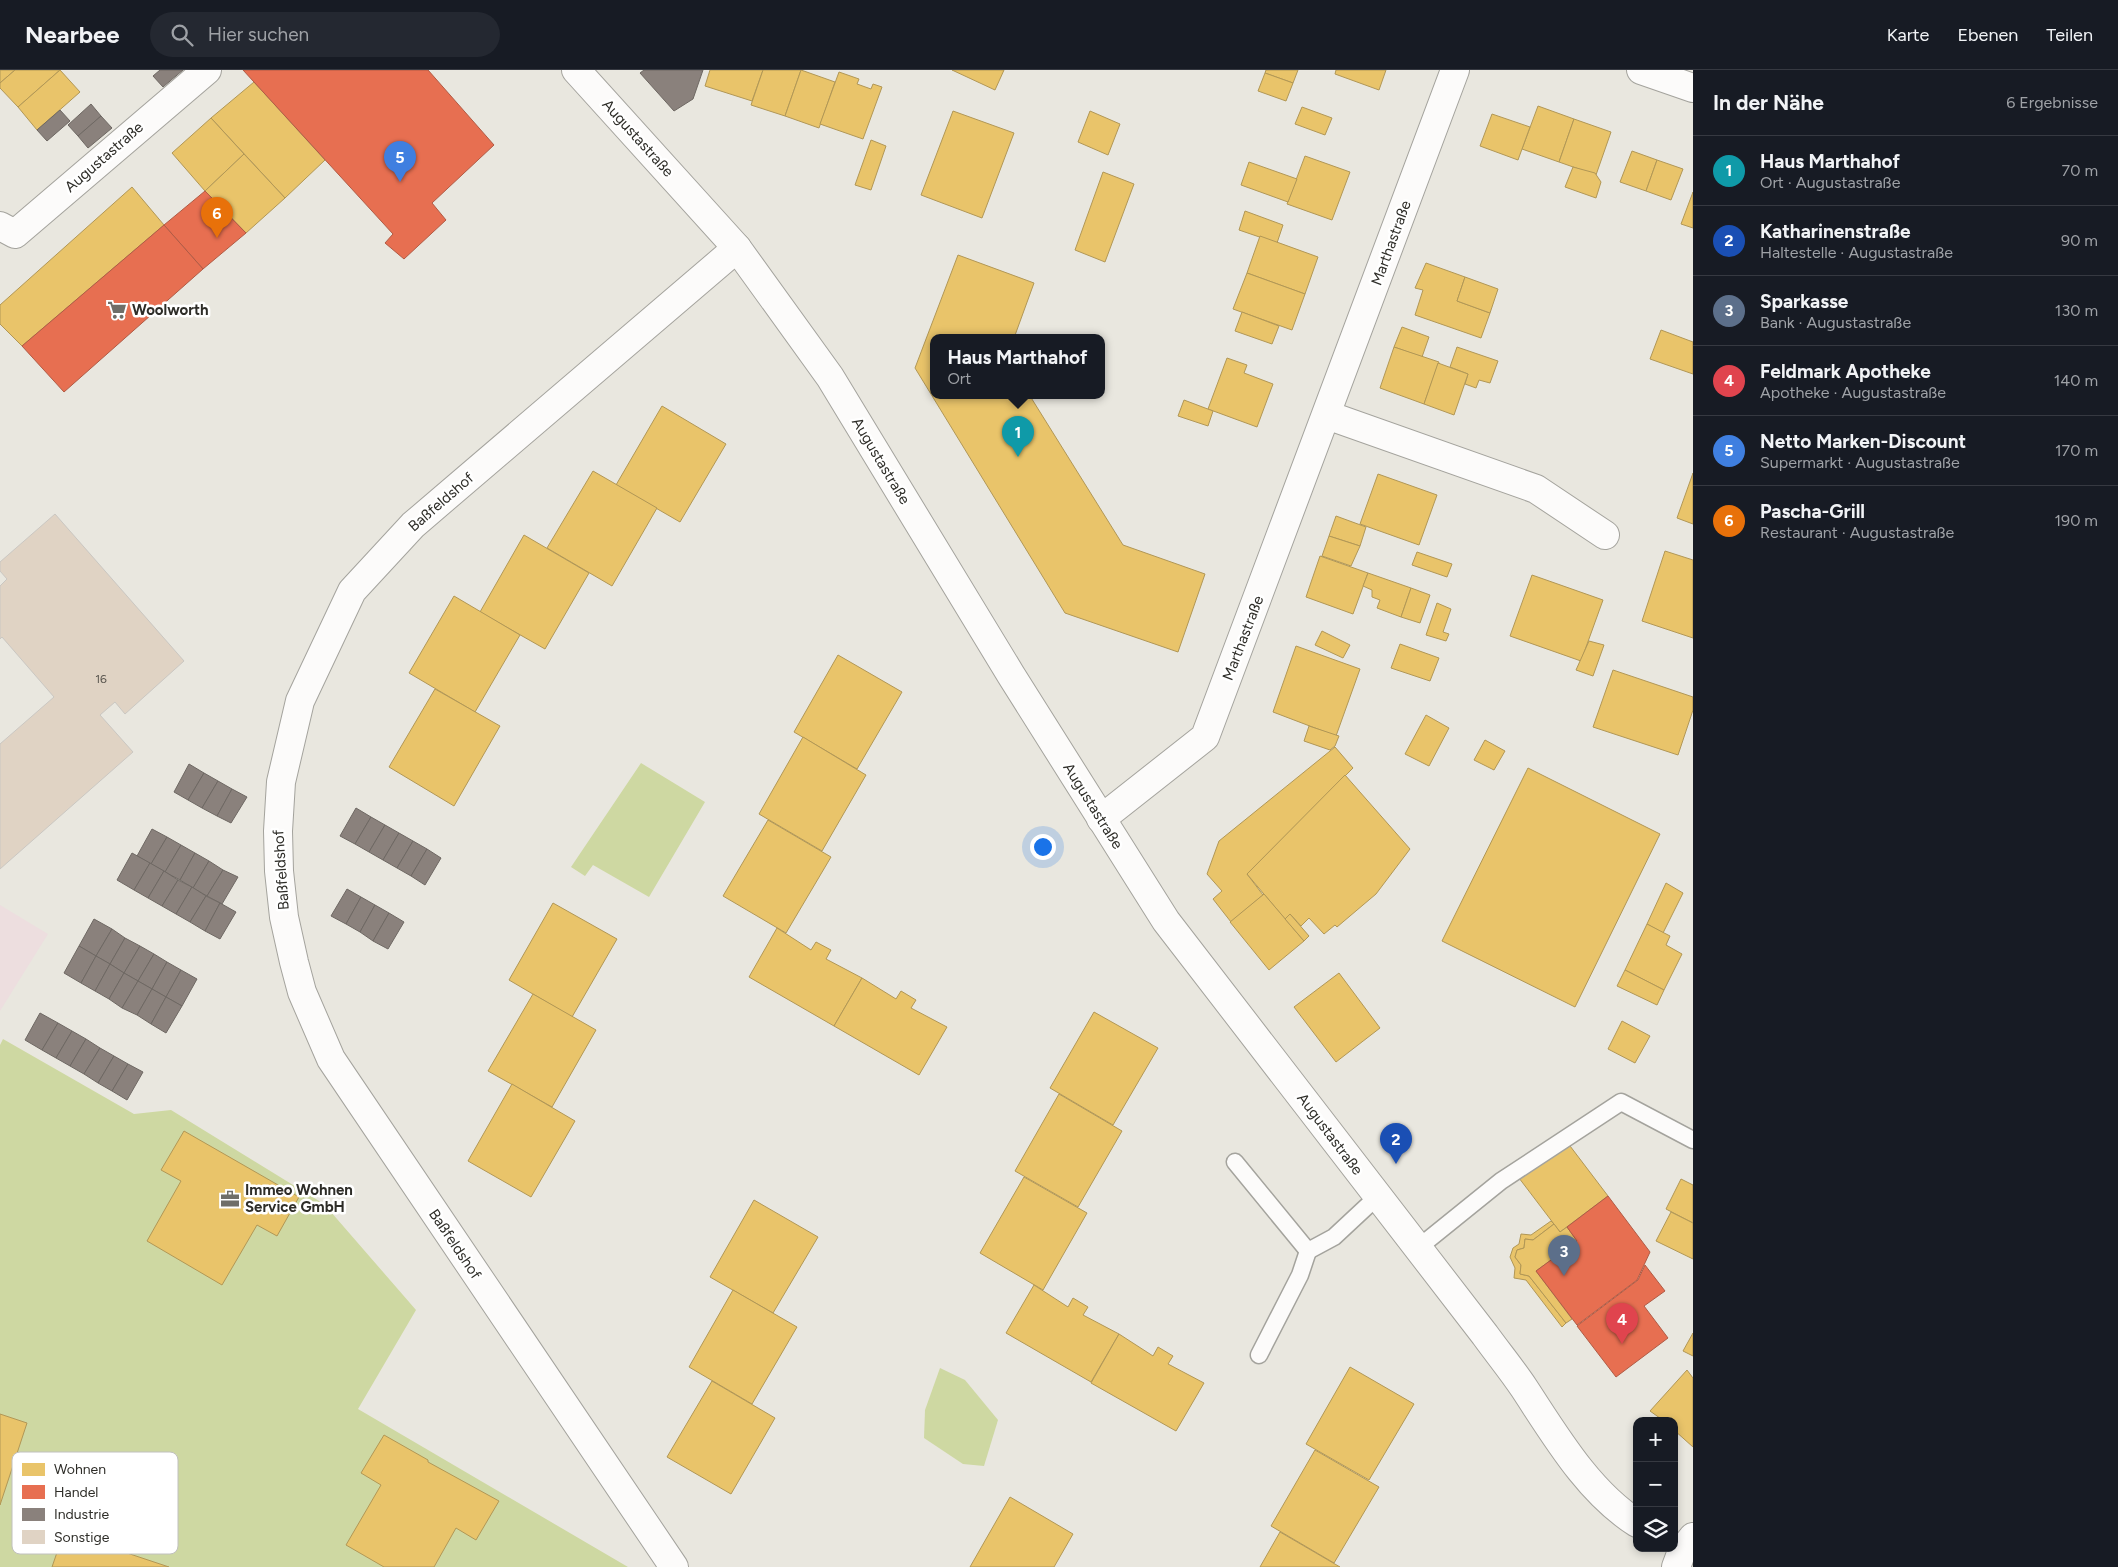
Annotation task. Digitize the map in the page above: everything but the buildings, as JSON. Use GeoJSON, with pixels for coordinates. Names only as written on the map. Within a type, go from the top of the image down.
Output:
{"type":"FeatureCollection","features":[{"type":"Feature","properties":{"kind":"street","name":"Augustastraße"},"geometry":{"type":"LineString","coordinates":[[0,226],[15,234],[206,70]]}},
{"type":"Feature","properties":{"kind":"street","name":"Augustastraße"},"geometry":{"type":"LineString","coordinates":[[576,70],[737,248],[830,377],[1101,819],[1166,921],[1517,1378],[1573,1462],[1623,1514],[1633,1520]]}},
{"type":"Feature","properties":{"kind":"street","name":"Marthastraße"},"geometry":{"type":"LineString","coordinates":[[1101,819],[1205,737],[1455,70]]}},
{"type":"Feature","properties":{"kind":"street"},"geometry":{"type":"LineString","coordinates":[[1641,70],[1693,88]]}},
{"type":"Feature","properties":{"kind":"street","name":"Baßfeldshof"},"geometry":{"type":"LineString","coordinates":[[674,1567],[331,1059],[302,992],[294,962],[284,916],[279,871],[278,831],[281,782],[300,700],[352,591],[413,525],[737,248]]}},
{"type":"Feature","properties":{"kind":"street"},"geometry":{"type":"LineString","coordinates":[[1327,415],[1536,489],[1605,535]]}},
{"type":"Feature","properties":{"kind":"lane"},"geometry":{"type":"LineString","coordinates":[[1418,1248],[1501,1181],[1621,1102],[1693,1140]]}},
{"type":"Feature","properties":{"kind":"lane"},"geometry":{"type":"LineString","coordinates":[[1234,1162],[1308,1251]]}},
{"type":"Feature","properties":{"kind":"lane"},"geometry":{"type":"LineString","coordinates":[[1259,1355],[1300,1275],[1308,1251],[1334,1238],[1378,1196]]}},
{"type":"Feature","properties":{"kind":"shaded area"},"geometry":{"type":"Polygon","coordinates":[[[0,905],[48,934],[0,1011],[0,905]]]}},
{"type":"Feature","properties":{"kind":"green space"},"geometry":{"type":"Polygon","coordinates":[[[641,763],[705,802],[649,897],[593,865],[585,876],[571,867],[641,763]]]}},
{"type":"Feature","properties":{"kind":"green space"},"geometry":{"type":"Polygon","coordinates":[[[3,1039],[134,1114],[171,1110],[324,1204],[416,1310],[358,1409],[628,1567],[0,1567],[0,1045],[3,1039]]]}},
{"type":"Feature","properties":{"kind":"green space"},"geometry":{"type":"Polygon","coordinates":[[[940,1368],[965,1380],[998,1420],[984,1466],[963,1464],[924,1438],[925,1410],[940,1368]]]}},
{"type":"Feature","properties":{"kind":"place","name":"Netto Marken-Discount"},"geometry":{"type":"Point","coordinates":[400,182]}},
{"type":"Feature","properties":{"kind":"place","name":"Pascha-Grill"},"geometry":{"type":"Point","coordinates":[217,238]}},
{"type":"Feature","properties":{"kind":"place","name":"Woolworth"},"geometry":{"type":"Point","coordinates":[117,310]}},
{"type":"Feature","properties":{"kind":"place","name":"Haus Marthahof"},"geometry":{"type":"Point","coordinates":[1018,457]}},
{"type":"Feature","properties":{"kind":"place","name":"Katharinenstraße"},"geometry":{"type":"Point","coordinates":[1396,1164]}},
{"type":"Feature","properties":{"kind":"place","name":"Immeo Wohnen Service GmbH"},"geometry":{"type":"Point","coordinates":[230,1199]}},
{"type":"Feature","properties":{"kind":"place","name":"Sparkasse"},"geometry":{"type":"Point","coordinates":[1564,1276]}},
{"type":"Feature","properties":{"kind":"place","name":"Feldmark Apotheke"},"geometry":{"type":"Point","coordinates":[1622,1344]}}]}
